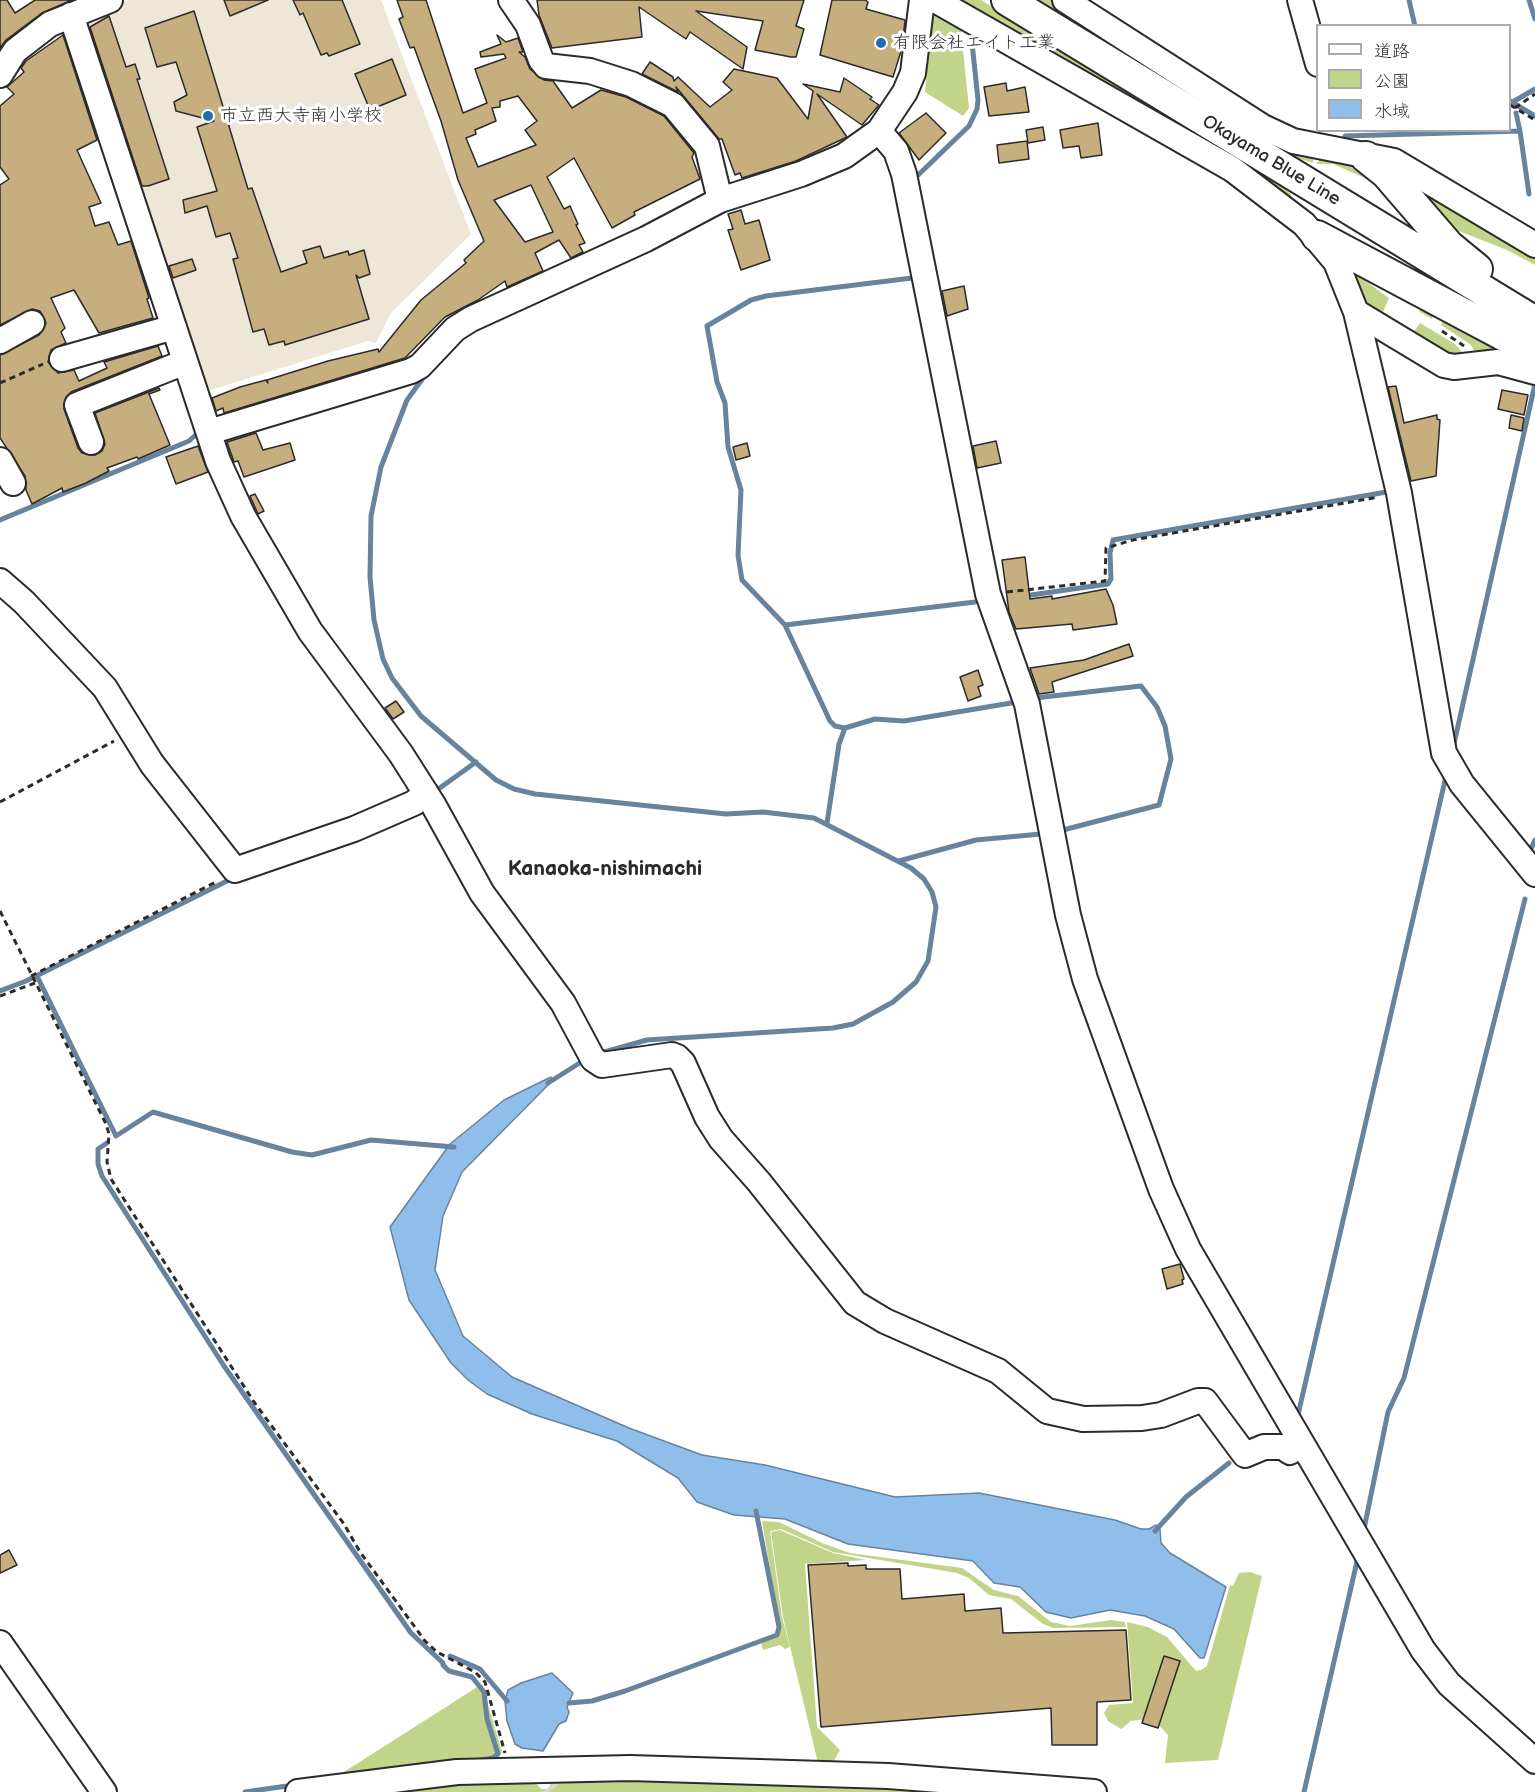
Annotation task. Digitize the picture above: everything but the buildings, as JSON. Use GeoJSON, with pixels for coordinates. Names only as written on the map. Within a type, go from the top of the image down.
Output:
{"type":"FeatureCollection","features":[{"type":"Feature","properties":{"kind":"main road","name":"Okayama Blue Line"},"geometry":{"type":"LineString","coordinates":[[1007,0],[1535,322]]}},
{"type":"Feature","properties":{"kind":"main road"},"geometry":{"type":"LineString","coordinates":[[1365,157],[1386,173],[1449,246],[1494,281],[1535,306]]}},
{"type":"Feature","properties":{"kind":"main road"},"geometry":{"type":"LineString","coordinates":[[1317,236],[1535,352]]}},
{"type":"Feature","properties":{"kind":"street"},"geometry":{"type":"LineString","coordinates":[[0,75],[15,51],[50,24],[110,0]]}},
{"type":"Feature","properties":{"kind":"street"},"geometry":{"type":"LineString","coordinates":[[511,0],[528,25],[541,60],[546,66],[590,71],[631,84],[672,105],[707,146],[720,200]]}},
{"type":"Feature","properties":{"kind":"street"},"geometry":{"type":"LineString","coordinates":[[209,432],[411,370],[420,366],[455,329],[471,319],[635,244],[720,200],[801,174],[844,156],[879,131],[893,112],[913,73],[922,0]]}},
{"type":"Feature","properties":{"kind":"street"},"geometry":{"type":"LineString","coordinates":[[1065,0],[1263,128],[1293,141],[1326,139],[1365,157],[1394,160],[1535,245]]}},
{"type":"Feature","properties":{"kind":"street"},"geometry":{"type":"LineString","coordinates":[[1300,0],[1316,60]]}},
{"type":"Feature","properties":{"kind":"street"},"geometry":{"type":"LineString","coordinates":[[945,3],[1232,170],[1317,236],[1336,262],[1356,312],[1399,494],[1444,753],[1462,784],[1535,874]]}},
{"type":"Feature","properties":{"kind":"street"},"geometry":{"type":"LineString","coordinates":[[71,15],[174,327],[180,364],[209,432],[218,461],[243,516],[310,632],[426,793],[482,893],[563,1003],[591,1056],[602,1065],[672,1054],[677,1057],[683,1063],[707,1117],[721,1139],[759,1182],[855,1302],[865,1311],[998,1371],[1032,1402],[1062,1416],[1083,1419],[1142,1418],[1161,1415],[1198,1401],[1205,1401],[1210,1404],[1245,1455],[1264,1447],[1297,1448]]}},
{"type":"Feature","properties":{"kind":"street"},"geometry":{"type":"LineString","coordinates":[[879,131],[896,151],[904,174],[988,594],[1027,704],[1068,915],[1085,979],[1161,1189],[1188,1249],[1297,1448],[1423,1650],[1449,1684],[1535,1761]]}},
{"type":"Feature","properties":{"kind":"street"},"geometry":{"type":"LineString","coordinates":[[1356,312],[1444,364],[1454,367],[1498,362],[1535,372]]}},
{"type":"Feature","properties":{"kind":"street"},"geometry":{"type":"LineString","coordinates":[[0,341],[32,323]]}},
{"type":"Feature","properties":{"kind":"street"},"geometry":{"type":"LineString","coordinates":[[62,358],[174,327]]}},
{"type":"Feature","properties":{"kind":"street"},"geometry":{"type":"LineString","coordinates":[[91,442],[77,405],[180,364]]}},
{"type":"Feature","properties":{"kind":"street"},"geometry":{"type":"LineString","coordinates":[[0,460],[13,483]]}},
{"type":"Feature","properties":{"kind":"street"},"geometry":{"type":"LineString","coordinates":[[0,581],[24,602],[93,674],[116,704],[152,764],[235,870],[354,829],[414,803],[426,793]]}},
{"type":"Feature","properties":{"kind":"street"},"geometry":{"type":"LineString","coordinates":[[0,1643],[104,1792]]}},
{"type":"Feature","properties":{"kind":"street"},"geometry":{"type":"LineString","coordinates":[[298,1792],[457,1772],[509,1772],[543,1780],[630,1768],[888,1776],[1094,1792]]}},
{"type":"Feature","properties":{"kind":"path"},"geometry":{"type":"LineString","coordinates":[[1516,107],[1535,94]]}},
{"type":"Feature","properties":{"kind":"path"},"geometry":{"type":"LineString","coordinates":[[1511,106],[1535,120]]}},
{"type":"Feature","properties":{"kind":"path"},"geometry":{"type":"LineString","coordinates":[[0,383],[56,358],[62,358]]}},
{"type":"Feature","properties":{"kind":"path"},"geometry":{"type":"LineString","coordinates":[[988,594],[1105,581],[1106,548],[1112,546],[1399,494]]}},
{"type":"Feature","properties":{"kind":"path"},"geometry":{"type":"LineString","coordinates":[[0,802],[131,731]]}},
{"type":"Feature","properties":{"kind":"path"},"geometry":{"type":"LineString","coordinates":[[0,996],[235,870]]}},
{"type":"Feature","properties":{"kind":"path"},"geometry":{"type":"LineString","coordinates":[[0,911],[106,1124],[110,1134],[107,1162],[111,1179],[254,1402],[344,1524],[360,1552],[425,1641],[437,1652],[475,1672],[485,1682],[491,1696],[509,1772]]}},
{"type":"Feature","properties":{"kind":"shaded area"},"geometry":{"type":"Polygon","coordinates":[[[129,0],[381,0],[471,234],[391,313],[376,343],[368,341],[201,393],[78,19],[129,0]]]}},
{"type":"Feature","properties":{"kind":"green space"},"geometry":{"type":"Polygon","coordinates":[[[962,0],[981,0],[1255,166],[1291,194],[1290,201],[1277,187],[1260,176],[966,7],[962,0]]]}},
{"type":"Feature","properties":{"kind":"green space"},"geometry":{"type":"Polygon","coordinates":[[[1033,0],[1054,0],[1313,156],[1313,163],[1286,154],[1033,0]]]}},
{"type":"Feature","properties":{"kind":"green space"},"geometry":{"type":"Polygon","coordinates":[[[932,15],[961,30],[969,108],[963,116],[925,92],[932,15]]]}},
{"type":"Feature","properties":{"kind":"green space"},"geometry":{"type":"Polygon","coordinates":[[[1324,155],[1365,167],[1374,182],[1333,164],[1316,164],[1324,155]]]}},
{"type":"Feature","properties":{"kind":"green space"},"geometry":{"type":"Polygon","coordinates":[[[1406,175],[1535,254],[1535,265],[1507,250],[1446,226],[1406,175]]]}},
{"type":"Feature","properties":{"kind":"green space"},"geometry":{"type":"Polygon","coordinates":[[[1353,272],[1389,298],[1383,312],[1414,331],[1420,323],[1455,344],[1469,360],[1458,361],[1359,300],[1353,272]]]}},
{"type":"Feature","properties":{"kind":"green space"},"geometry":{"type":"Polygon","coordinates":[[[1415,299],[1533,362],[1479,358],[1470,344],[1441,325],[1444,317],[1435,312],[1432,319],[1420,312],[1415,299]]]}},
{"type":"Feature","properties":{"kind":"green space"},"geometry":{"type":"Polygon","coordinates":[[[762,1521],[779,1522],[822,1543],[850,1553],[962,1568],[994,1590],[1018,1596],[1051,1622],[1070,1626],[1111,1620],[1125,1622],[1126,1627],[1054,1628],[1043,1624],[1011,1599],[989,1595],[969,1578],[957,1573],[833,1552],[781,1529],[770,1531],[782,1617],[790,1647],[785,1649],[780,1645],[763,1650],[761,1643],[779,1635],[780,1628],[762,1521]]]}},
{"type":"Feature","properties":{"kind":"green space"},"geometry":{"type":"Polygon","coordinates":[[[780,1530],[833,1553],[866,1560],[805,1564],[817,1727],[840,1750],[833,1762],[818,1763],[783,1617],[771,1532],[780,1530]]]}},
{"type":"Feature","properties":{"kind":"green space"},"geometry":{"type":"Polygon","coordinates":[[[1250,1572],[1262,1576],[1218,1760],[1165,1763],[1168,1735],[1157,1723],[1147,1719],[1131,1721],[1121,1729],[1108,1721],[1104,1713],[1109,1705],[1133,1703],[1127,1622],[1148,1627],[1167,1637],[1196,1671],[1201,1670],[1207,1666],[1230,1585],[1233,1586],[1239,1573],[1250,1572]]]}},
{"type":"Feature","properties":{"kind":"green space"},"geometry":{"type":"Polygon","coordinates":[[[482,1684],[502,1752],[494,1764],[336,1777],[482,1684]]]}},
{"type":"Feature","properties":{"kind":"green space"},"geometry":{"type":"Polygon","coordinates":[[[557,1776],[1014,1792],[382,1792],[459,1784],[533,1780],[541,1789],[549,1789],[552,1778],[557,1776]]]}},
{"type":"Feature","properties":{"kind":"water"},"geometry":{"type":"Polygon","coordinates":[[[551,1077],[553,1080],[462,1172],[443,1216],[435,1270],[463,1336],[512,1377],[629,1428],[702,1455],[765,1465],[895,1497],[979,1493],[1115,1520],[1141,1529],[1149,1529],[1156,1525],[1160,1529],[1161,1543],[1170,1553],[1226,1587],[1204,1658],[1200,1658],[1174,1629],[1145,1616],[1110,1610],[1071,1618],[1046,1612],[1020,1587],[994,1583],[973,1561],[848,1544],[785,1519],[734,1515],[697,1502],[678,1478],[617,1441],[532,1414],[487,1394],[468,1380],[451,1363],[409,1300],[390,1227],[450,1144],[504,1100],[551,1077]]]}},
{"type":"Feature","properties":{"kind":"water"},"geometry":{"type":"Polygon","coordinates":[[[552,1673],[573,1693],[567,1707],[569,1712],[566,1721],[559,1724],[543,1751],[522,1748],[515,1744],[507,1721],[505,1701],[508,1690],[521,1683],[552,1673]]]}},
{"type":"Feature","properties":{"kind":"waterway"},"geometry":{"type":"LineString","coordinates":[[1409,0],[1415,24]]}},
{"type":"Feature","properties":{"kind":"waterway"},"geometry":{"type":"LineString","coordinates":[[1529,0],[1535,19]]}},
{"type":"Feature","properties":{"kind":"waterway"},"geometry":{"type":"LineString","coordinates":[[914,179],[969,126],[977,109],[971,33]]}},
{"type":"Feature","properties":{"kind":"waterway"},"geometry":{"type":"LineString","coordinates":[[1511,103],[1535,89]]}},
{"type":"Feature","properties":{"kind":"waterway"},"geometry":{"type":"LineString","coordinates":[[1511,102],[1535,116]]}},
{"type":"Feature","properties":{"kind":"waterway"},"geometry":{"type":"LineString","coordinates":[[1511,131],[1520,131],[1516,113]]}},
{"type":"Feature","properties":{"kind":"waterway"},"geometry":{"type":"LineString","coordinates":[[1520,131],[1529,194]]}},
{"type":"Feature","properties":{"kind":"waterway"},"geometry":{"type":"LineString","coordinates":[[1345,142],[1345,136],[1485,132]]}},
{"type":"Feature","properties":{"kind":"waterway"},"geometry":{"type":"LineString","coordinates":[[845,728],[835,726],[830,721],[785,625],[742,580],[738,555],[741,490],[728,447],[725,403],[717,382],[707,326],[751,300],[766,296],[912,278]]}},
{"type":"Feature","properties":{"kind":"waterway"},"geometry":{"type":"LineString","coordinates":[[426,374],[407,400],[381,467],[371,516],[370,577],[374,620],[383,659],[392,678],[421,716],[496,780],[514,789],[535,794],[726,814],[763,812],[814,818],[911,868],[924,879],[932,892],[936,907],[928,961],[916,982],[893,1002],[853,1024],[833,1028],[647,1040],[597,1054]]}},
{"type":"Feature","properties":{"kind":"waterway"},"geometry":{"type":"LineString","coordinates":[[1453,748],[1535,384]]}},
{"type":"Feature","properties":{"kind":"waterway"},"geometry":{"type":"LineString","coordinates":[[0,520],[189,441],[200,431]]}},
{"type":"Feature","properties":{"kind":"waterway"},"geometry":{"type":"LineString","coordinates":[[1024,596],[1108,584],[1111,579],[1110,553],[1113,540],[1392,491]]}},
{"type":"Feature","properties":{"kind":"waterway"},"geometry":{"type":"LineString","coordinates":[[785,625],[975,602]]}},
{"type":"Feature","properties":{"kind":"waterway"},"geometry":{"type":"LineString","coordinates":[[1035,698],[1141,686],[1157,707],[1165,726],[1171,759],[1159,805],[1063,830]]}},
{"type":"Feature","properties":{"kind":"waterway"},"geometry":{"type":"LineString","coordinates":[[827,823],[839,744],[845,728],[875,719],[904,721],[1017,702]]}},
{"type":"Feature","properties":{"kind":"waterway"},"geometry":{"type":"LineString","coordinates":[[437,790],[476,762]]}},
{"type":"Feature","properties":{"kind":"waterway"},"geometry":{"type":"LineString","coordinates":[[1297,1419],[1447,772]]}},
{"type":"Feature","properties":{"kind":"waterway"},"geometry":{"type":"LineString","coordinates":[[899,861],[976,840],[1041,834]]}},
{"type":"Feature","properties":{"kind":"waterway"},"geometry":{"type":"LineString","coordinates":[[1528,855],[1535,840]]}},
{"type":"Feature","properties":{"kind":"waterway"},"geometry":{"type":"LineString","coordinates":[[0,991],[26,981],[233,878]]}},
{"type":"Feature","properties":{"kind":"waterway"},"geometry":{"type":"LineString","coordinates":[[1364,1529],[1388,1412],[1404,1378],[1525,899]]}},
{"type":"Feature","properties":{"kind":"waterway"},"geometry":{"type":"LineString","coordinates":[[37,976],[116,1136],[153,1112],[292,1152],[312,1155],[371,1140],[454,1147]]}},
{"type":"Feature","properties":{"kind":"waterway"},"geometry":{"type":"LineString","coordinates":[[548,1083],[586,1059]]}},
{"type":"Feature","properties":{"kind":"waterway"},"geometry":{"type":"LineString","coordinates":[[107,1143],[98,1149],[98,1164],[102,1176],[224,1366],[411,1633],[443,1663]]}},
{"type":"Feature","properties":{"kind":"waterway"},"geometry":{"type":"LineString","coordinates":[[1155,1531],[1186,1497],[1229,1463]]}},
{"type":"Feature","properties":{"kind":"waterway"},"geometry":{"type":"LineString","coordinates":[[569,1703],[592,1701],[625,1691],[777,1635],[779,1627],[756,1511]]}},
{"type":"Feature","properties":{"kind":"waterway"},"geometry":{"type":"LineString","coordinates":[[1304,1792],[1358,1557]]}},
{"type":"Feature","properties":{"kind":"waterway"},"geometry":{"type":"LineString","coordinates":[[450,1656],[480,1669],[507,1701]]}},
{"type":"Feature","properties":{"kind":"waterway"},"geometry":{"type":"LineString","coordinates":[[443,1665],[449,1671],[472,1677],[484,1692],[487,1719],[498,1754],[493,1758],[481,1760]]}},
{"type":"Feature","properties":{"kind":"waterway"},"geometry":{"type":"LineString","coordinates":[[245,1792],[294,1785]]}},
{"type":"Feature","properties":{"kind":"place","name":"有限会社エイト工業"},"geometry":{"type":"Point","coordinates":[881,43]}},
{"type":"Feature","properties":{"kind":"place","name":"市立西大寺南小学校"},"geometry":{"type":"Point","coordinates":[208,116]}},
{"type":"Feature","properties":{"kind":"district","name":"Kanaoka-nishimachi"},"geometry":{"type":"Point","coordinates":[605,870]}}]}
